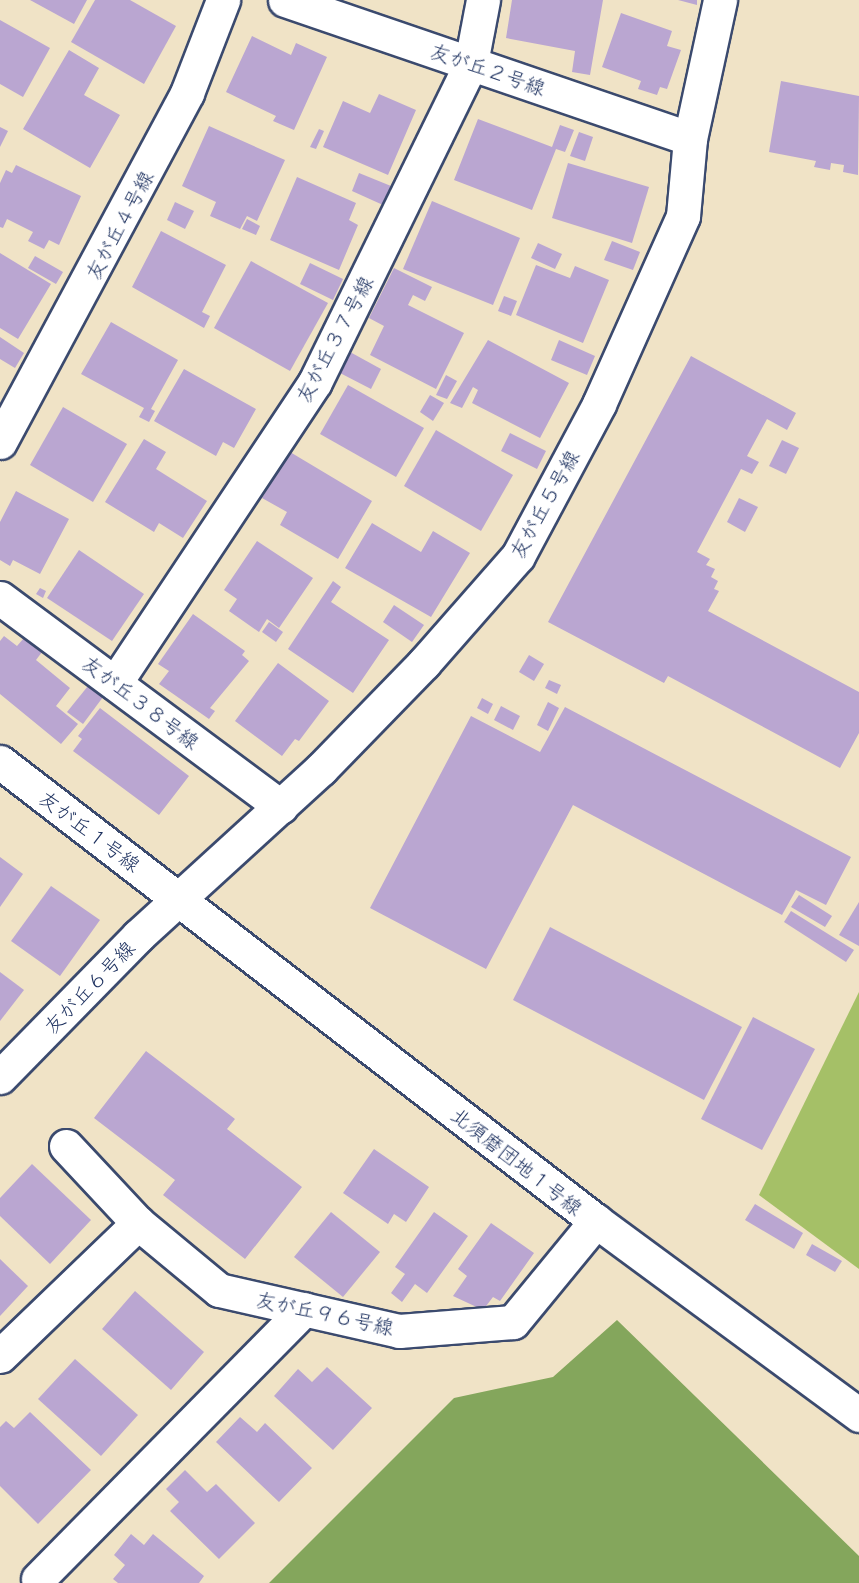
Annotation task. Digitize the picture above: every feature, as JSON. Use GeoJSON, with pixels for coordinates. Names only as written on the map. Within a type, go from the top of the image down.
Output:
{"type":"FeatureCollection","features":[{"type":"Feature","properties":{"kind":"street","name":"友が丘４号線"},"geometry":{"type":"LineString","coordinates":[[0,442],[188,93],[223,0]]}},
{"type":"Feature","properties":{"kind":"street","name":"友が丘２号線"},"geometry":{"type":"LineString","coordinates":[[285,0],[690,140]]}},
{"type":"Feature","properties":{"kind":"street","name":"友が丘３７号線"},"geometry":{"type":"LineString","coordinates":[[115,683],[315,382],[471,63],[483,0]]}},
{"type":"Feature","properties":{"kind":"street","name":"友が丘５号線"},"geometry":{"type":"LineString","coordinates":[[180,899],[281,807],[424,663],[518,556],[599,404],[683,216],[690,140],[720,0]]}},
{"type":"Feature","properties":{"kind":"street","name":"友が丘３８号線"},"geometry":{"type":"LineString","coordinates":[[0,598],[281,807]]}},
{"type":"Feature","properties":{"kind":"street","name":"友が丘１号線"},"geometry":{"type":"LineString","coordinates":[[0,762],[180,899]]}},
{"type":"Feature","properties":{"kind":"street","name":"友が丘６号線"},"geometry":{"type":"LineString","coordinates":[[0,1077],[138,936],[180,899]]}},
{"type":"Feature","properties":{"kind":"street","name":"北須磨団地１号線"},"geometry":{"type":"LineString","coordinates":[[180,899],[596,1221],[859,1415]]}},
{"type":"Feature","properties":{"kind":"street","name":"友が丘９６号線"},"geometry":{"type":"LineString","coordinates":[[66,1146],[138,1223],[219,1290],[399,1331],[513,1322],[596,1221]]}},
{"type":"Feature","properties":{"kind":"street"},"geometry":{"type":"LineString","coordinates":[[0,1356],[138,1223]]}},
{"type":"Feature","properties":{"kind":"street"},"geometry":{"type":"LineString","coordinates":[[38,1579],[304,1309]]}},
{"type":"Feature","properties":{"kind":"green space"},"geometry":{"type":"Polygon","coordinates":[[[859,992],[859,1269],[759,1195],[859,992]]]}},
{"type":"Feature","properties":{"kind":"green space"},"geometry":{"type":"Polygon","coordinates":[[[617,1320],[859,1556],[859,1583],[269,1583],[454,1398],[553,1377],[617,1320]]]}},
{"type":"Feature","properties":{"kind":"building"},"geometry":{"type":"Polygon","coordinates":[[[30,0],[87,0],[74,24],[30,0]]]}},
{"type":"Feature","properties":{"kind":"building"},"geometry":{"type":"Polygon","coordinates":[[[95,0],[130,0],[176,26],[144,84],[71,42],[95,0]]]}},
{"type":"Feature","properties":{"kind":"building"},"geometry":{"type":"Polygon","coordinates":[[[512,0],[603,0],[590,75],[572,72],[575,51],[506,38],[512,0]]]}},
{"type":"Feature","properties":{"kind":"building"},"geometry":{"type":"Polygon","coordinates":[[[678,0],[697,0],[697,5],[678,0]]]}},
{"type":"Feature","properties":{"kind":"building"},"geometry":{"type":"Polygon","coordinates":[[[621,13],[672,31],[667,46],[681,50],[667,89],[660,87],[657,95],[638,89],[641,81],[602,67],[621,13]]]}},
{"type":"Feature","properties":{"kind":"building"},"geometry":{"type":"Polygon","coordinates":[[[0,20],[50,48],[23,97],[0,84],[0,20]]]}},
{"type":"Feature","properties":{"kind":"building"},"geometry":{"type":"Polygon","coordinates":[[[252,36],[291,55],[296,43],[327,57],[294,130],[273,121],[276,116],[226,92],[252,36]]]}},
{"type":"Feature","properties":{"kind":"building"},"geometry":{"type":"Polygon","coordinates":[[[69,50],[99,68],[84,95],[120,115],[90,168],[23,129],[69,50]]]}},
{"type":"Feature","properties":{"kind":"building"},"geometry":{"type":"Polygon","coordinates":[[[781,81],[859,96],[858,175],[843,172],[844,165],[831,163],[830,170],[814,167],[816,161],[769,152],[781,81]]]}},
{"type":"Feature","properties":{"kind":"building"},"geometry":{"type":"Polygon","coordinates":[[[379,94],[416,110],[388,175],[323,147],[343,101],[370,113],[379,94]]]}},
{"type":"Feature","properties":{"kind":"building"},"geometry":{"type":"Polygon","coordinates":[[[478,119],[552,147],[560,125],[574,130],[565,152],[556,149],[532,210],[454,180],[478,119]]]}},
{"type":"Feature","properties":{"kind":"building"},"geometry":{"type":"Polygon","coordinates":[[[209,126],[285,160],[257,221],[247,216],[240,229],[210,216],[216,202],[182,186],[209,126]]]}},
{"type":"Feature","properties":{"kind":"building"},"geometry":{"type":"Polygon","coordinates":[[[0,127],[8,131],[0,147],[0,127]]]}},
{"type":"Feature","properties":{"kind":"building"},"geometry":{"type":"Polygon","coordinates":[[[319,129],[324,131],[316,149],[310,147],[319,129]]]}},
{"type":"Feature","properties":{"kind":"building"},"geometry":{"type":"Polygon","coordinates":[[[579,132],[593,137],[585,161],[570,156],[579,132]]]}},
{"type":"Feature","properties":{"kind":"building"},"geometry":{"type":"Polygon","coordinates":[[[568,163],[649,187],[632,243],[552,218],[568,163]]]}},
{"type":"Feature","properties":{"kind":"building"},"geometry":{"type":"Polygon","coordinates":[[[16,165],[81,196],[59,245],[49,240],[44,249],[28,241],[33,232],[7,219],[3,228],[0,227],[0,183],[6,170],[12,173],[16,165]]]}},
{"type":"Feature","properties":{"kind":"building"},"geometry":{"type":"Polygon","coordinates":[[[359,173],[391,186],[383,205],[352,191],[359,173]]]}},
{"type":"Feature","properties":{"kind":"building"},"geometry":{"type":"Polygon","coordinates":[[[297,177],[356,203],[349,220],[358,225],[339,270],[270,240],[297,177]]]}},
{"type":"Feature","properties":{"kind":"building"},"geometry":{"type":"Polygon","coordinates":[[[432,201],[520,238],[493,305],[403,269],[432,201]]]}},
{"type":"Feature","properties":{"kind":"building"},"geometry":{"type":"Polygon","coordinates":[[[175,202],[194,211],[185,229],[167,220],[175,202]]]}},
{"type":"Feature","properties":{"kind":"building"},"geometry":{"type":"Polygon","coordinates":[[[247,219],[260,226],[256,235],[242,229],[247,219]]]}},
{"type":"Feature","properties":{"kind":"building"},"geometry":{"type":"Polygon","coordinates":[[[161,231],[226,265],[202,312],[210,316],[204,328],[132,287],[161,231]]]}},
{"type":"Feature","properties":{"kind":"building"},"geometry":{"type":"Polygon","coordinates":[[[612,241],[640,252],[633,270],[604,260],[612,241]]]}},
{"type":"Feature","properties":{"kind":"building"},"geometry":{"type":"Polygon","coordinates":[[[538,243],[562,254],[555,269],[531,258],[538,243]]]}},
{"type":"Feature","properties":{"kind":"building"},"geometry":{"type":"Polygon","coordinates":[[[0,253],[51,284],[18,339],[0,328],[0,253]]]}},
{"type":"Feature","properties":{"kind":"building"},"geometry":{"type":"Polygon","coordinates":[[[35,256],[63,272],[56,284],[28,268],[35,256]]]}},
{"type":"Feature","properties":{"kind":"building"},"geometry":{"type":"Polygon","coordinates":[[[251,261],[328,303],[290,371],[214,328],[251,261]]]}},
{"type":"Feature","properties":{"kind":"building"},"geometry":{"type":"Polygon","coordinates":[[[310,263],[343,279],[333,300],[300,284],[310,263]]]}},
{"type":"Feature","properties":{"kind":"building"},"geometry":{"type":"Polygon","coordinates":[[[536,265],[570,278],[575,266],[609,280],[583,343],[516,315],[536,265]]]}},
{"type":"Feature","properties":{"kind":"building"},"geometry":{"type":"Polygon","coordinates":[[[394,268],[432,287],[425,301],[413,295],[408,305],[464,333],[436,389],[370,355],[384,326],[369,318],[394,268]]]}},
{"type":"Feature","properties":{"kind":"building"},"geometry":{"type":"Polygon","coordinates":[[[504,296],[517,301],[511,316],[498,311],[504,296]]]}},
{"type":"Feature","properties":{"kind":"building"},"geometry":{"type":"Polygon","coordinates":[[[111,322],[178,360],[151,409],[155,411],[149,422],[139,417],[144,408],[81,374],[111,322]]]}},
{"type":"Feature","properties":{"kind":"building"},"geometry":{"type":"Polygon","coordinates":[[[0,337],[24,353],[15,368],[0,359],[0,337]]]}},
{"type":"Feature","properties":{"kind":"building"},"geometry":{"type":"Polygon","coordinates":[[[488,340],[569,383],[540,438],[472,403],[478,390],[473,387],[462,408],[450,403],[488,340]]]}},
{"type":"Feature","properties":{"kind":"building"},"geometry":{"type":"Polygon","coordinates":[[[559,340],[595,356],[587,375],[551,360],[559,340]]]}},
{"type":"Feature","properties":{"kind":"building"},"geometry":{"type":"Polygon","coordinates":[[[350,352],[381,369],[371,389],[340,373],[350,352]]]}},
{"type":"Feature","properties":{"kind":"building"},"geometry":{"type":"Polygon","coordinates":[[[691,356],[796,413],[787,430],[767,419],[747,456],[759,462],[752,474],[741,469],[697,552],[710,559],[706,565],[715,569],[711,577],[718,581],[714,589],[719,591],[708,611],[859,692],[859,733],[840,768],[668,676],[664,683],[548,622],[691,356]]]}},
{"type":"Feature","properties":{"kind":"building"},"geometry":{"type":"Polygon","coordinates":[[[184,369],[256,409],[234,448],[223,442],[216,456],[154,421],[184,369]]]}},
{"type":"Feature","properties":{"kind":"building"},"geometry":{"type":"Polygon","coordinates":[[[446,375],[457,381],[447,399],[436,395],[446,375]]]}},
{"type":"Feature","properties":{"kind":"building"},"geometry":{"type":"Polygon","coordinates":[[[348,385],[424,428],[396,477],[320,434],[348,385]]]}},
{"type":"Feature","properties":{"kind":"building"},"geometry":{"type":"Polygon","coordinates":[[[430,395],[444,403],[433,421],[420,412],[430,395]]]}},
{"type":"Feature","properties":{"kind":"building"},"geometry":{"type":"Polygon","coordinates":[[[63,407],[127,444],[93,502],[30,465],[63,407]]]}},
{"type":"Feature","properties":{"kind":"building"},"geometry":{"type":"Polygon","coordinates":[[[436,430],[513,475],[481,531],[404,486],[436,430]]]}},
{"type":"Feature","properties":{"kind":"building"},"geometry":{"type":"Polygon","coordinates":[[[510,433],[546,451],[537,469],[501,451],[510,433]]]}},
{"type":"Feature","properties":{"kind":"building"},"geometry":{"type":"Polygon","coordinates":[[[144,439],[166,452],[156,469],[207,501],[183,538],[159,523],[154,532],[105,502],[144,439]]]}},
{"type":"Feature","properties":{"kind":"building"},"geometry":{"type":"Polygon","coordinates":[[[782,440],[799,448],[786,474],[769,466],[782,440]]]}},
{"type":"Feature","properties":{"kind":"building"},"geometry":{"type":"Polygon","coordinates":[[[290,452],[372,501],[338,559],[280,525],[287,512],[262,498],[290,452]]]}},
{"type":"Feature","properties":{"kind":"building"},"geometry":{"type":"Polygon","coordinates":[[[16,491],[69,519],[40,574],[13,560],[10,566],[0,560],[0,522],[16,491]]]}},
{"type":"Feature","properties":{"kind":"building"},"geometry":{"type":"Polygon","coordinates":[[[739,498],[758,507],[745,532],[727,522],[739,498]]]}},
{"type":"Feature","properties":{"kind":"building"},"geometry":{"type":"Polygon","coordinates":[[[372,523],[421,552],[433,531],[470,553],[431,617],[345,568],[372,523]]]}},
{"type":"Feature","properties":{"kind":"building"},"geometry":{"type":"Polygon","coordinates":[[[257,541],[313,578],[279,628],[267,619],[259,632],[229,611],[237,599],[224,590],[257,541]]]}},
{"type":"Feature","properties":{"kind":"building"},"geometry":{"type":"Polygon","coordinates":[[[79,550],[144,594],[112,641],[47,598],[79,550]]]}},
{"type":"Feature","properties":{"kind":"building"},"geometry":{"type":"Polygon","coordinates":[[[333,581],[341,587],[331,602],[389,640],[353,693],[288,649],[333,581]]]}},
{"type":"Feature","properties":{"kind":"building"},"geometry":{"type":"Polygon","coordinates":[[[40,588],[46,591],[43,598],[36,594],[40,588]]]}},
{"type":"Feature","properties":{"kind":"building"},"geometry":{"type":"Polygon","coordinates":[[[394,605],[424,625],[412,642],[383,622],[394,605]]]}},
{"type":"Feature","properties":{"kind":"building"},"geometry":{"type":"Polygon","coordinates":[[[193,614],[245,651],[242,655],[249,661],[210,708],[215,711],[209,719],[159,684],[169,671],[158,664],[193,614]]]}},
{"type":"Feature","properties":{"kind":"building"},"geometry":{"type":"Polygon","coordinates":[[[269,622],[283,632],[276,642],[262,632],[269,622]]]}},
{"type":"Feature","properties":{"kind":"building"},"geometry":{"type":"Polygon","coordinates":[[[4,636],[17,646],[24,638],[42,652],[36,660],[70,688],[56,706],[78,724],[61,744],[0,694],[0,641],[4,636]]]}},
{"type":"Feature","properties":{"kind":"building"},"geometry":{"type":"Polygon","coordinates":[[[529,655],[544,664],[534,681],[519,672],[529,655]]]}},
{"type":"Feature","properties":{"kind":"building"},"geometry":{"type":"Polygon","coordinates":[[[278,663],[329,701],[299,741],[295,739],[282,756],[235,721],[278,663]]]}},
{"type":"Feature","properties":{"kind":"building"},"geometry":{"type":"Polygon","coordinates":[[[549,680],[561,685],[557,694],[545,688],[549,680]]]}},
{"type":"Feature","properties":{"kind":"building"},"geometry":{"type":"Polygon","coordinates":[[[88,686],[103,697],[83,724],[67,712],[88,686]]]}},
{"type":"Feature","properties":{"kind":"building"},"geometry":{"type":"Polygon","coordinates":[[[482,698],[493,704],[488,714],[477,708],[482,698]]]}},
{"type":"Feature","properties":{"kind":"building"},"geometry":{"type":"Polygon","coordinates":[[[548,702],[559,708],[548,731],[537,725],[548,702]]]}},
{"type":"Feature","properties":{"kind":"building"},"geometry":{"type":"Polygon","coordinates":[[[501,706],[520,716],[513,730],[494,720],[501,706]]]}},
{"type":"Feature","properties":{"kind":"building"},"geometry":{"type":"Polygon","coordinates":[[[565,707],[851,857],[826,905],[796,890],[782,915],[573,805],[486,969],[370,908],[471,716],[540,752],[565,707]]]}},
{"type":"Feature","properties":{"kind":"building"},"geometry":{"type":"Polygon","coordinates":[[[100,708],[189,776],[159,815],[73,751],[82,739],[78,736],[100,708]]]}},
{"type":"Feature","properties":{"kind":"building"},"geometry":{"type":"Polygon","coordinates":[[[0,857],[23,874],[0,907],[0,857]]]}},
{"type":"Feature","properties":{"kind":"building"},"geometry":{"type":"Polygon","coordinates":[[[51,886],[100,920],[60,976],[11,941],[51,886]]]}},
{"type":"Feature","properties":{"kind":"building"},"geometry":{"type":"Polygon","coordinates":[[[799,895],[832,916],[825,927],[791,907],[799,895]]]}},
{"type":"Feature","properties":{"kind":"building"},"geometry":{"type":"Polygon","coordinates":[[[859,902],[859,946],[839,935],[859,902]]]}},
{"type":"Feature","properties":{"kind":"building"},"geometry":{"type":"Polygon","coordinates":[[[791,911],[854,950],[846,962],[784,922],[791,911]]]}},
{"type":"Feature","properties":{"kind":"building"},"geometry":{"type":"Polygon","coordinates":[[[550,927],[742,1027],[704,1100],[513,1000],[550,927]]]}},
{"type":"Feature","properties":{"kind":"building"},"geometry":{"type":"Polygon","coordinates":[[[0,972],[24,990],[0,1021],[0,972]]]}},
{"type":"Feature","properties":{"kind":"building"},"geometry":{"type":"Polygon","coordinates":[[[753,1017],[815,1049],[762,1150],[701,1119],[753,1017]]]}},
{"type":"Feature","properties":{"kind":"building"},"geometry":{"type":"Polygon","coordinates":[[[146,1051],[235,1119],[227,1129],[302,1187],[245,1259],[163,1195],[175,1180],[94,1118],[146,1051]]]}},
{"type":"Feature","properties":{"kind":"building"},"geometry":{"type":"Polygon","coordinates":[[[374,1149],[429,1187],[406,1222],[394,1214],[388,1224],[343,1193],[374,1149]]]}},
{"type":"Feature","properties":{"kind":"building"},"geometry":{"type":"Polygon","coordinates":[[[32,1164],[91,1220],[50,1264],[0,1216],[0,1198],[32,1164]]]}},
{"type":"Feature","properties":{"kind":"building"},"geometry":{"type":"Polygon","coordinates":[[[755,1204],[803,1233],[794,1249],[745,1220],[755,1204]]]}},
{"type":"Feature","properties":{"kind":"building"},"geometry":{"type":"Polygon","coordinates":[[[331,1212],[380,1252],[343,1297],[294,1257],[331,1212]]]}},
{"type":"Feature","properties":{"kind":"building"},"geometry":{"type":"Polygon","coordinates":[[[434,1212],[468,1236],[427,1293],[415,1284],[402,1302],[391,1293],[405,1274],[395,1267],[434,1212]]]}},
{"type":"Feature","properties":{"kind":"building"},"geometry":{"type":"Polygon","coordinates":[[[491,1223],[534,1253],[500,1301],[493,1297],[483,1310],[453,1296],[467,1276],[458,1269],[491,1223]]]}},
{"type":"Feature","properties":{"kind":"building"},"geometry":{"type":"Polygon","coordinates":[[[812,1244],[842,1261],[835,1272],[806,1255],[812,1244]]]}},
{"type":"Feature","properties":{"kind":"building"},"geometry":{"type":"Polygon","coordinates":[[[0,1259],[28,1286],[0,1316],[0,1259]]]}},
{"type":"Feature","properties":{"kind":"building"},"geometry":{"type":"Polygon","coordinates":[[[135,1291],[204,1352],[171,1390],[102,1329],[135,1291]]]}},
{"type":"Feature","properties":{"kind":"building"},"geometry":{"type":"Polygon","coordinates":[[[75,1359],[138,1415],[101,1456],[38,1399],[75,1359]]]}},
{"type":"Feature","properties":{"kind":"building"},"geometry":{"type":"Polygon","coordinates":[[[327,1367],[372,1408],[333,1450],[274,1396],[298,1369],[312,1382],[327,1367]]]}},
{"type":"Feature","properties":{"kind":"building"},"geometry":{"type":"Polygon","coordinates":[[[30,1412],[91,1470],[38,1524],[0,1486],[0,1427],[6,1421],[14,1428],[30,1412]]]}},
{"type":"Feature","properties":{"kind":"building"},"geometry":{"type":"Polygon","coordinates":[[[240,1417],[257,1432],[265,1423],[312,1468],[279,1502],[216,1442],[240,1417]]]}},
{"type":"Feature","properties":{"kind":"building"},"geometry":{"type":"Polygon","coordinates":[[[185,1470],[207,1492],[216,1484],[255,1523],[219,1559],[170,1511],[179,1502],[166,1489],[185,1470]]]}},
{"type":"Feature","properties":{"kind":"building"},"geometry":{"type":"Polygon","coordinates":[[[131,1534],[144,1545],[153,1534],[204,1576],[199,1583],[118,1583],[113,1579],[125,1565],[114,1555],[131,1534]]]}}]}
